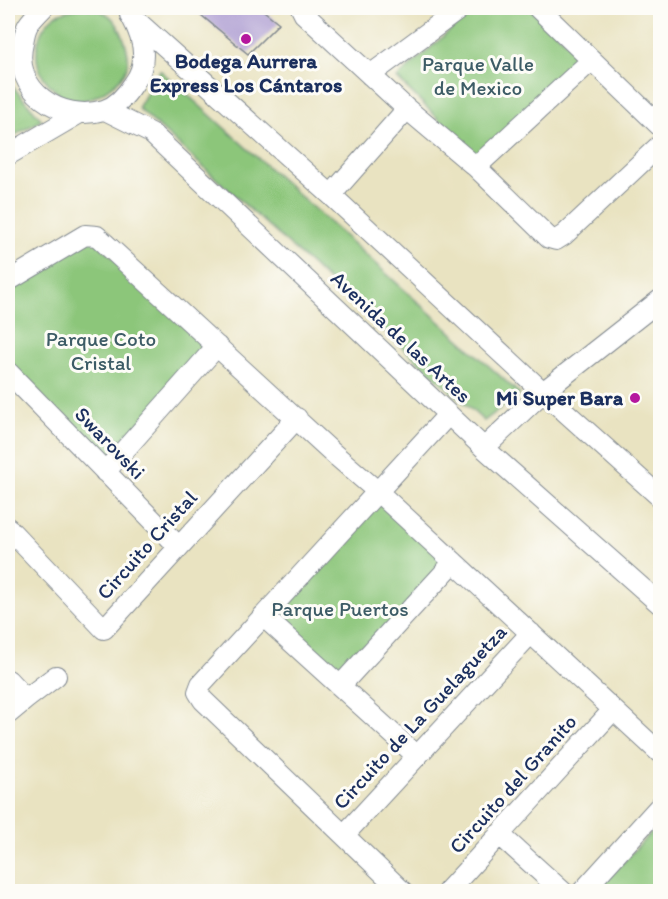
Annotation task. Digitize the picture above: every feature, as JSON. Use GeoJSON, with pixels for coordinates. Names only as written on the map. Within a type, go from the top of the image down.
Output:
{"type":"FeatureCollection","features":[{"type":"Feature","properties":{"kind":"street"},"geometry":{"type":"LineString","coordinates":[[19,8],[27,26]]}},
{"type":"Feature","properties":{"kind":"street"},"geometry":{"type":"LineString","coordinates":[[43,8],[27,26],[14,55],[37,95],[56,109],[78,114],[105,110],[124,97],[137,79],[143,57],[141,34],[126,11]]}},
{"type":"Feature","properties":{"kind":"street"},"geometry":{"type":"LineString","coordinates":[[301,8],[304,14],[407,109],[476,167],[549,238],[556,240],[564,235],[660,145]]}},
{"type":"Feature","properties":{"kind":"street"},"geometry":{"type":"LineString","coordinates":[[370,75],[461,8]]}},
{"type":"Feature","properties":{"kind":"street"},"geometry":{"type":"LineString","coordinates":[[538,8],[660,126]]}},
{"type":"Feature","properties":{"kind":"street"},"geometry":{"type":"LineString","coordinates":[[126,11],[331,195],[660,497]]}},
{"type":"Feature","properties":{"kind":"street"},"geometry":{"type":"LineString","coordinates":[[476,167],[592,60]]}},
{"type":"Feature","properties":{"kind":"street"},"geometry":{"type":"LineString","coordinates":[[331,195],[407,109]]}},
{"type":"Feature","properties":{"kind":"street","name":"Avenida de las Artes"},"geometry":{"type":"LineString","coordinates":[[105,110],[151,133],[448,415],[660,604]]}},
{"type":"Feature","properties":{"kind":"street"},"geometry":{"type":"LineString","coordinates":[[8,155],[78,114]]}},
{"type":"Feature","properties":{"kind":"street"},"geometry":{"type":"LineString","coordinates":[[8,281],[85,235],[97,236],[297,418]]}},
{"type":"Feature","properties":{"kind":"street"},"geometry":{"type":"LineString","coordinates":[[484,448],[543,392],[660,300]]}},
{"type":"Feature","properties":{"kind":"street"},"geometry":{"type":"LineString","coordinates":[[105,472],[217,346]]}},
{"type":"Feature","properties":{"kind":"street","name":"Swarovski"},"geometry":{"type":"LineString","coordinates":[[8,372],[178,546]]}},
{"type":"Feature","properties":{"kind":"street","name":"Circuito de La Guelaguetza"},"geometry":{"type":"LineString","coordinates":[[403,891],[203,700],[198,692],[201,684],[448,415]]}},
{"type":"Feature","properties":{"kind":"street","name":"Circuito de La Guelaguetza"},"geometry":{"type":"LineString","coordinates":[[297,418],[613,710]]}},
{"type":"Feature","properties":{"kind":"street","name":"Circuito Cristal"},"geometry":{"type":"LineString","coordinates":[[8,528],[104,629],[297,418]]}},
{"type":"Feature","properties":{"kind":"street"},"geometry":{"type":"LineString","coordinates":[[340,686],[454,562]]}},
{"type":"Feature","properties":{"kind":"street"},"geometry":{"type":"LineString","coordinates":[[263,616],[417,756]]}},
{"type":"Feature","properties":{"kind":"street","name":"Circuito de La Guelaguetza"},"geometry":{"type":"LineString","coordinates":[[344,835],[531,633]]}},
{"type":"Feature","properties":{"kind":"street"},"geometry":{"type":"LineString","coordinates":[[8,714],[56,676]]}},
{"type":"Feature","properties":{"kind":"street"},"geometry":{"type":"LineString","coordinates":[[8,680],[26,699]]}},
{"type":"Feature","properties":{"kind":"street"},"geometry":{"type":"LineString","coordinates":[[613,710],[660,753]]}},
{"type":"Feature","properties":{"kind":"street","name":"Circuito del Granito"},"geometry":{"type":"LineString","coordinates":[[447,891],[613,710]]}},
{"type":"Feature","properties":{"kind":"street"},"geometry":{"type":"LineString","coordinates":[[582,891],[660,806]]}},
{"type":"Feature","properties":{"kind":"street"},"geometry":{"type":"LineString","coordinates":[[499,834],[563,891]]}},
{"type":"Feature","properties":{"kind":"green space"},"geometry":{"type":"Polygon","coordinates":[[[80,8],[92,9],[109,15],[122,35],[128,60],[124,73],[113,85],[98,95],[76,101],[62,96],[44,78],[38,62],[37,45],[43,29],[54,16],[80,8]]]}},
{"type":"Feature","properties":{"kind":"green space","name":"Parque Valle de Mexico"},"geometry":{"type":"Polygon","coordinates":[[[475,8],[530,8],[585,60],[478,158],[397,78],[475,8]]]}},
{"type":"Feature","properties":{"kind":"green space"},"geometry":{"type":"Polygon","coordinates":[[[160,70],[520,394],[484,421],[138,108],[160,70]]]}},
{"type":"Feature","properties":{"kind":"green space"},"geometry":{"type":"Polygon","coordinates":[[[8,81],[42,120],[8,139],[8,81]]]}},
{"type":"Feature","properties":{"kind":"green space","name":"Parque Coto Cristal"},"geometry":{"type":"Polygon","coordinates":[[[92,238],[210,346],[102,464],[8,368],[8,288],[92,238]]]}},
{"type":"Feature","properties":{"kind":"green space","name":"Parque Puertos"},"geometry":{"type":"Polygon","coordinates":[[[377,495],[451,563],[342,681],[269,616],[377,495]]]}},
{"type":"Feature","properties":{"kind":"green space"},"geometry":{"type":"Polygon","coordinates":[[[660,823],[660,891],[596,891],[660,823]]]}},
{"type":"Feature","properties":{"kind":"building","name":"Bodega Aurrera Express Los Cántaros"},"geometry":{"type":"Polygon","coordinates":[[[198,8],[260,8],[279,23],[248,54],[195,10],[198,8]]]}},
{"type":"Feature","properties":{"kind":"place","name":"Bodega Aurrera Express Los Cántaros"},"geometry":{"type":"Point","coordinates":[246,39]}},
{"type":"Feature","properties":{"kind":"place","name":"Mi Super Bara"},"geometry":{"type":"Point","coordinates":[635,398]}}]}
